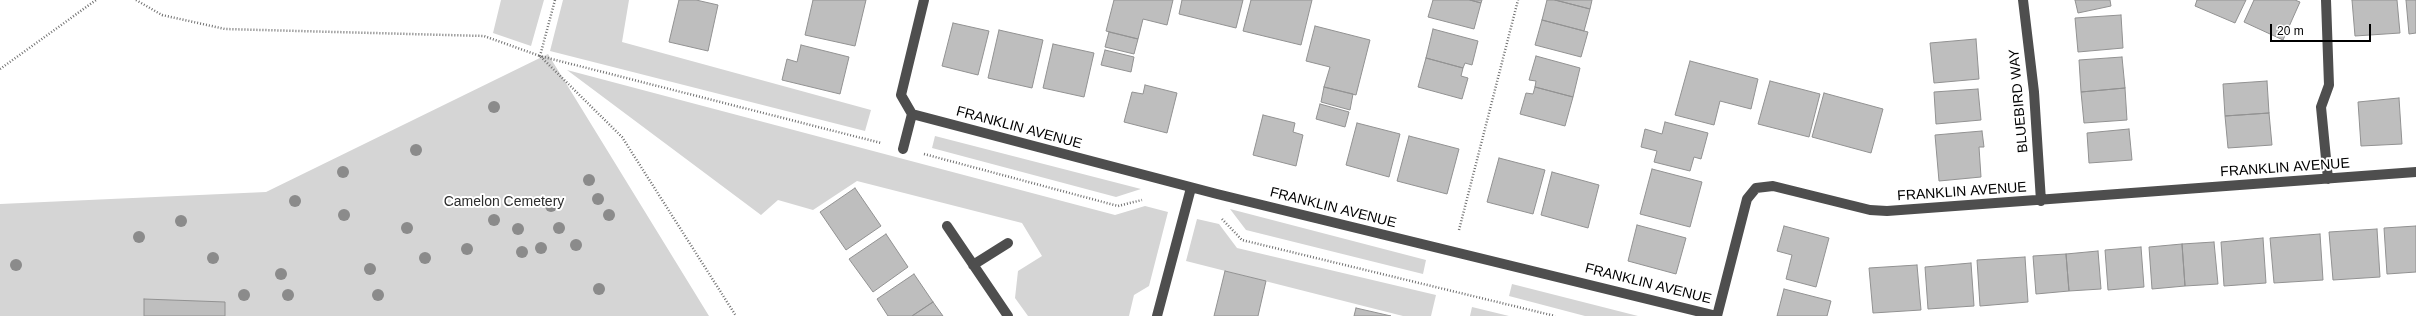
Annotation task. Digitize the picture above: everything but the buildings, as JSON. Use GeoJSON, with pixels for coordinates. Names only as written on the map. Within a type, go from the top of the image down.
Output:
{"type":"FeatureCollection","features":[{"type":"Feature","properties":{"kind":"street"},"geometry":{"type":"LineString","coordinates":[[903,149],[912,114],[901,95],[924,0]]}},
{"type":"Feature","properties":{"kind":"street","name":"BLUEBIRD WAY"},"geometry":{"type":"LineString","coordinates":[[2024,0],[2034,92],[2041,201]]}},
{"type":"Feature","properties":{"kind":"street"},"geometry":{"type":"LineString","coordinates":[[2326,0],[2329,85],[2321,107],[2328,178]]}},
{"type":"Feature","properties":{"kind":"street","name":"FRANKLIN AVENUE"},"geometry":{"type":"LineString","coordinates":[[912,114],[1191,188],[1717,316],[1747,199],[1756,188],[1773,186],[1870,210],[1887,211],[2041,201],[2416,172]]}},
{"type":"Feature","properties":{"kind":"street"},"geometry":{"type":"LineString","coordinates":[[1157,316],[1191,188]]}},
{"type":"Feature","properties":{"kind":"street"},"geometry":{"type":"LineString","coordinates":[[946,226],[1008,316]]}},
{"type":"Feature","properties":{"kind":"street"},"geometry":{"type":"LineString","coordinates":[[973,265],[1008,243]]}},
{"type":"Feature","properties":{"kind":"path"},"geometry":{"type":"LineString","coordinates":[[0,69],[96,0]]}},
{"type":"Feature","properties":{"kind":"path"},"geometry":{"type":"LineString","coordinates":[[136,0],[162,15],[225,29],[484,36],[540,56],[1118,206],[1147,198]]}},
{"type":"Feature","properties":{"kind":"path"},"geometry":{"type":"LineString","coordinates":[[540,56],[555,0]]}},
{"type":"Feature","properties":{"kind":"path"},"geometry":{"type":"LineString","coordinates":[[1453,251],[1518,0]]}},
{"type":"Feature","properties":{"kind":"path"},"geometry":{"type":"LineString","coordinates":[[540,56],[622,137],[736,316]]}},
{"type":"Feature","properties":{"kind":"path"},"geometry":{"type":"LineString","coordinates":[[1191,188],[1242,240],[1555,316]]}},
{"type":"Feature","properties":{"kind":"green space"},"geometry":{"type":"Polygon","coordinates":[[[501,0],[544,0],[531,46],[493,33],[501,0]]]}},
{"type":"Feature","properties":{"kind":"green space"},"geometry":{"type":"Polygon","coordinates":[[[563,0],[629,0],[622,42],[871,110],[865,131],[550,51],[563,0]]]}},
{"type":"Feature","properties":{"kind":"green space","name":"Camelon Cemetery"},"geometry":{"type":"Polygon","coordinates":[[[548,54],[709,316],[0,316],[0,204],[266,192],[548,54]]]}},
{"type":"Feature","properties":{"kind":"green space"},"geometry":{"type":"Polygon","coordinates":[[[567,70],[1115,215],[1145,206],[1168,212],[1149,286],[1134,295],[1129,316],[1028,316],[1015,298],[1018,271],[1042,256],[1022,223],[857,181],[813,210],[778,200],[761,215],[567,70]]]}},
{"type":"Feature","properties":{"kind":"green space"},"geometry":{"type":"Polygon","coordinates":[[[935,136],[1141,189],[1116,197],[932,148],[935,136]]]}},
{"type":"Feature","properties":{"kind":"green space"},"geometry":{"type":"Polygon","coordinates":[[[1230,209],[1426,260],[1423,274],[1246,230],[1230,209]]]}},
{"type":"Feature","properties":{"kind":"green space"},"geometry":{"type":"Polygon","coordinates":[[[1197,219],[1219,224],[1237,248],[1436,295],[1431,316],[1403,316],[1186,261],[1197,219]]]}},
{"type":"Feature","properties":{"kind":"green space"},"geometry":{"type":"Polygon","coordinates":[[[1512,284],[1638,316],[1585,316],[1509,296],[1512,284]]]}},
{"type":"Feature","properties":{"kind":"green space"},"geometry":{"type":"Polygon","coordinates":[[[1472,307],[1509,316],[1470,316],[1472,307]]]}}]}
